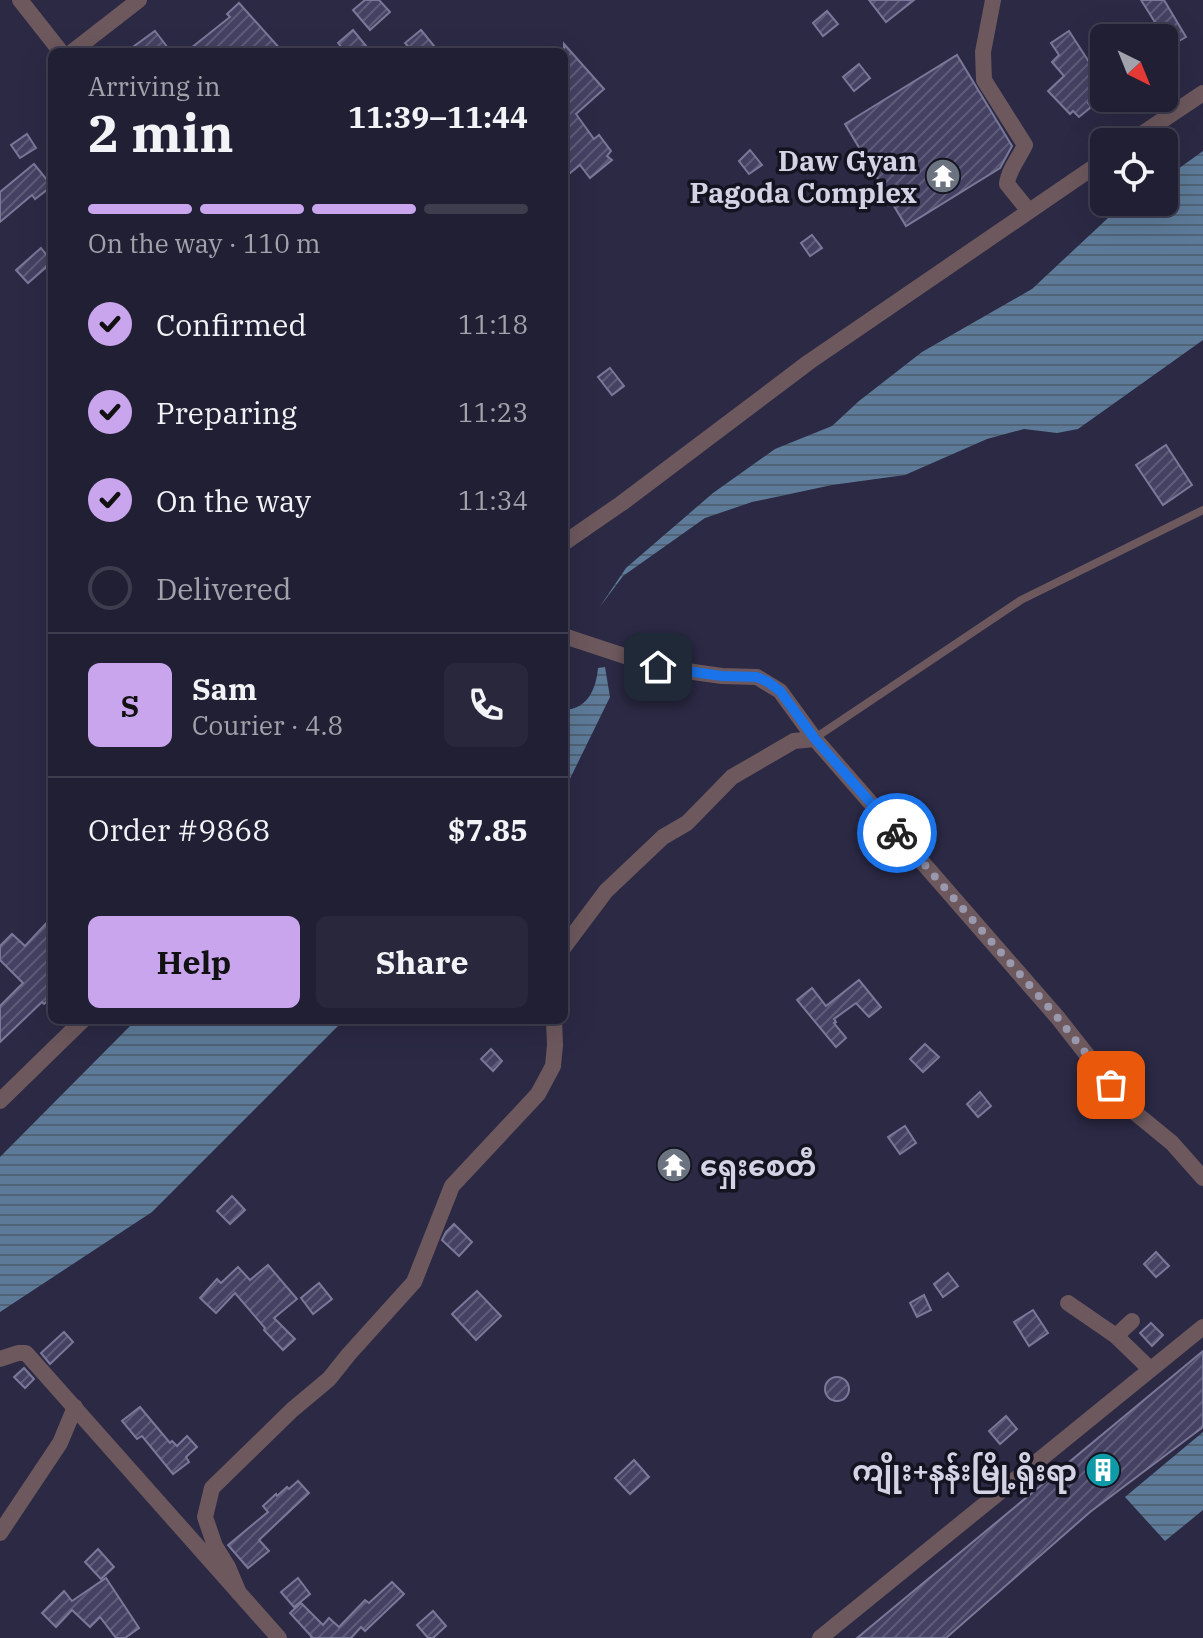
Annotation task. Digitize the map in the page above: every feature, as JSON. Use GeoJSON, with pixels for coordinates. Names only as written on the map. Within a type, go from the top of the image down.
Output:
{"type":"FeatureCollection","features":[{"type":"Feature","properties":{"kind":"street"},"geometry":{"type":"LineString","coordinates":[[20,0],[58,48]]}},
{"type":"Feature","properties":{"kind":"street"},"geometry":{"type":"LineString","coordinates":[[77,48],[139,0]]}},
{"type":"Feature","properties":{"kind":"street"},"geometry":{"type":"LineString","coordinates":[[993,0],[983,52],[984,80],[1025,145],[1007,176],[1007,184],[1029,211]]}},
{"type":"Feature","properties":{"kind":"street"},"geometry":{"type":"LineString","coordinates":[[1151,128],[1203,93]]}},
{"type":"Feature","properties":{"kind":"street"},"geometry":{"type":"LineString","coordinates":[[568,540],[809,362],[1090,170]]}},
{"type":"Feature","properties":{"kind":"street"},"geometry":{"type":"LineString","coordinates":[[568,637],[658,667],[722,676],[757,677],[780,691],[815,739],[1058,1018],[1128,1107],[1172,1143],[1203,1178]]}},
{"type":"Feature","properties":{"kind":"street"},"geometry":{"type":"LineString","coordinates":[[568,942],[606,891],[663,837],[687,823],[732,777],[794,741],[815,739]]}},
{"type":"Feature","properties":{"kind":"street"},"geometry":{"type":"LineString","coordinates":[[0,1101],[79,1024]]}},
{"type":"Feature","properties":{"kind":"street"},"geometry":{"type":"LineString","coordinates":[[239,1593],[215,1546],[205,1517],[212,1488],[292,1410],[329,1379],[414,1282],[452,1186],[538,1094],[553,1066],[554,1024]]}},
{"type":"Feature","properties":{"kind":"street"},"geometry":{"type":"LineString","coordinates":[[1068,1303],[1116,1336],[1150,1369]]}},
{"type":"Feature","properties":{"kind":"street"},"geometry":{"type":"LineString","coordinates":[[1116,1336],[1132,1321]]}},
{"type":"Feature","properties":{"kind":"street"},"geometry":{"type":"LineString","coordinates":[[820,1638],[1203,1327]]}},
{"type":"Feature","properties":{"kind":"street"},"geometry":{"type":"LineString","coordinates":[[0,1359],[26,1353],[279,1638]]}},
{"type":"Feature","properties":{"kind":"street"},"geometry":{"type":"LineString","coordinates":[[0,1533],[60,1443],[75,1407]]}},
{"type":"Feature","properties":{"kind":"lane"},"geometry":{"type":"LineString","coordinates":[[815,739],[1021,600],[1203,510]]}},
{"type":"Feature","properties":{"kind":"water"},"geometry":{"type":"Polygon","coordinates":[[[1203,151],[1203,340],[1078,429],[1057,433],[1024,429],[987,439],[905,475],[832,485],[752,502],[705,518],[623,576],[599,608],[626,568],[713,493],[775,449],[832,426],[922,352],[1032,289],[1111,216],[1178,216],[1178,169],[1203,151]]]}},
{"type":"Feature","properties":{"kind":"water"},"geometry":{"type":"Polygon","coordinates":[[[605,667],[610,697],[568,783],[568,710],[585,702],[593,690],[598,668],[605,667]]]}},
{"type":"Feature","properties":{"kind":"water"},"geometry":{"type":"Polygon","coordinates":[[[132,1024],[340,1024],[152,1212],[0,1312],[0,1157],[132,1024]]]}},
{"type":"Feature","properties":{"kind":"water"},"geometry":{"type":"Polygon","coordinates":[[[1203,1432],[1203,1510],[1165,1541],[1125,1497],[1203,1432]]]}},
{"type":"Feature","properties":{"kind":"building"},"geometry":{"type":"Polygon","coordinates":[[[365,0],[379,0],[390,12],[370,30],[353,10],[365,0]]]}},
{"type":"Feature","properties":{"kind":"building"},"geometry":{"type":"Polygon","coordinates":[[[869,0],[914,0],[886,22],[869,0]]]}},
{"type":"Feature","properties":{"kind":"building"},"geometry":{"type":"Polygon","coordinates":[[[1141,0],[1164,0],[1186,37],[1178,42],[1178,24],[1156,24],[1141,0]]]}},
{"type":"Feature","properties":{"kind":"building"},"geometry":{"type":"Polygon","coordinates":[[[239,3],[279,48],[191,48],[230,17],[227,14],[239,3]]]}},
{"type":"Feature","properties":{"kind":"building"},"geometry":{"type":"Polygon","coordinates":[[[827,11],[838,24],[823,36],[813,23],[827,11]]]}},
{"type":"Feature","properties":{"kind":"building"},"geometry":{"type":"Polygon","coordinates":[[[353,30],[368,48],[342,48],[338,43],[353,30]]]}},
{"type":"Feature","properties":{"kind":"building"},"geometry":{"type":"Polygon","coordinates":[[[421,30],[436,48],[409,48],[405,43],[421,30]]]}},
{"type":"Feature","properties":{"kind":"building"},"geometry":{"type":"Polygon","coordinates":[[[155,31],[168,48],[132,48],[155,31]]]}},
{"type":"Feature","properties":{"kind":"building"},"geometry":{"type":"Polygon","coordinates":[[[1069,31],[1090,63],[1090,108],[1079,117],[1073,111],[1070,114],[1048,91],[1064,76],[1052,62],[1059,55],[1051,43],[1069,31]]]}},
{"type":"Feature","properties":{"kind":"building"},"geometry":{"type":"Polygon","coordinates":[[[568,48],[604,89],[576,114],[594,139],[599,135],[611,151],[607,156],[612,160],[590,178],[580,165],[568,175],[568,48]]]}},
{"type":"Feature","properties":{"kind":"building"},"geometry":{"type":"Polygon","coordinates":[[[957,55],[1012,146],[1000,168],[906,226],[845,124],[957,55]]]}},
{"type":"Feature","properties":{"kind":"building"},"geometry":{"type":"Polygon","coordinates":[[[859,64],[870,78],[854,91],[843,77],[859,64]]]}},
{"type":"Feature","properties":{"kind":"building"},"geometry":{"type":"Polygon","coordinates":[[[27,134],[36,148],[20,158],[11,145],[27,134]]]}},
{"type":"Feature","properties":{"kind":"building"},"geometry":{"type":"Polygon","coordinates":[[[750,150],[762,165],[749,174],[739,161],[750,150]]]}},
{"type":"Feature","properties":{"kind":"building"},"geometry":{"type":"Polygon","coordinates":[[[34,164],[48,181],[48,189],[35,199],[32,195],[0,222],[0,192],[34,164]]]}},
{"type":"Feature","properties":{"kind":"building"},"geometry":{"type":"Polygon","coordinates":[[[812,235],[822,248],[810,256],[801,243],[812,235]]]}},
{"type":"Feature","properties":{"kind":"building"},"geometry":{"type":"Polygon","coordinates":[[[41,248],[48,257],[48,266],[28,283],[16,270],[41,248]]]}},
{"type":"Feature","properties":{"kind":"building"},"geometry":{"type":"Polygon","coordinates":[[[610,368],[624,386],[612,395],[598,377],[610,368]]]}},
{"type":"Feature","properties":{"kind":"building"},"geometry":{"type":"Polygon","coordinates":[[[1166,445],[1192,485],[1163,505],[1136,465],[1166,445]]]}},
{"type":"Feature","properties":{"kind":"building"},"geometry":{"type":"Polygon","coordinates":[[[48,921],[48,1000],[44,1004],[42,1002],[0,1042],[0,1006],[23,983],[0,960],[0,946],[12,934],[25,946],[48,921]]]}},
{"type":"Feature","properties":{"kind":"building"},"geometry":{"type":"Polygon","coordinates":[[[859,980],[881,1007],[869,1017],[856,1003],[834,1019],[846,1038],[836,1047],[797,1000],[812,988],[826,1006],[859,980]]]}},
{"type":"Feature","properties":{"kind":"building"},"geometry":{"type":"Polygon","coordinates":[[[925,1044],[939,1057],[923,1072],[910,1059],[925,1044]]]}},
{"type":"Feature","properties":{"kind":"building"},"geometry":{"type":"Polygon","coordinates":[[[491,1049],[502,1061],[493,1071],[481,1059],[491,1049]]]}},
{"type":"Feature","properties":{"kind":"building"},"geometry":{"type":"Polygon","coordinates":[[[980,1092],[991,1106],[978,1117],[967,1104],[980,1092]]]}},
{"type":"Feature","properties":{"kind":"building"},"geometry":{"type":"Polygon","coordinates":[[[905,1126],[916,1143],[900,1154],[888,1137],[905,1126]]]}},
{"type":"Feature","properties":{"kind":"building"},"geometry":{"type":"Polygon","coordinates":[[[232,1196],[245,1210],[230,1224],[217,1211],[232,1196]]]}},
{"type":"Feature","properties":{"kind":"building"},"geometry":{"type":"Polygon","coordinates":[[[454,1224],[472,1242],[459,1256],[442,1240],[454,1224]]]}},
{"type":"Feature","properties":{"kind":"building"},"geometry":{"type":"Polygon","coordinates":[[[1156,1252],[1169,1266],[1156,1277],[1144,1264],[1156,1252]]]}},
{"type":"Feature","properties":{"kind":"building"},"geometry":{"type":"Polygon","coordinates":[[[268,1265],[297,1299],[274,1318],[295,1339],[283,1350],[235,1293],[216,1313],[200,1298],[217,1279],[221,1283],[238,1267],[250,1280],[268,1265]]]}},
{"type":"Feature","properties":{"kind":"building"},"geometry":{"type":"Polygon","coordinates":[[[948,1273],[958,1286],[943,1297],[934,1284],[948,1273]]]}},
{"type":"Feature","properties":{"kind":"building"},"geometry":{"type":"Polygon","coordinates":[[[319,1283],[332,1299],[313,1314],[301,1298],[319,1283]]]}},
{"type":"Feature","properties":{"kind":"building"},"geometry":{"type":"Polygon","coordinates":[[[477,1291],[501,1316],[476,1340],[452,1314],[477,1291]]]}},
{"type":"Feature","properties":{"kind":"building"},"geometry":{"type":"Polygon","coordinates":[[[924,1295],[931,1310],[917,1317],[910,1303],[924,1295]]]}},
{"type":"Feature","properties":{"kind":"building"},"geometry":{"type":"Polygon","coordinates":[[[1033,1310],[1048,1333],[1029,1346],[1014,1322],[1033,1310]]]}},
{"type":"Feature","properties":{"kind":"building"},"geometry":{"type":"Polygon","coordinates":[[[1151,1323],[1163,1335],[1152,1346],[1140,1333],[1151,1323]]]}},
{"type":"Feature","properties":{"kind":"building"},"geometry":{"type":"Polygon","coordinates":[[[64,1332],[73,1342],[50,1364],[41,1353],[64,1332]]]}},
{"type":"Feature","properties":{"kind":"building","name":"ကျိုး+နန်းမြို့ရိုးရာ"},"geometry":{"type":"Polygon","coordinates":[[[1203,1351],[1203,1427],[1090,1512],[946,1638],[857,1638],[1203,1351]]]}},
{"type":"Feature","properties":{"kind":"building"},"geometry":{"type":"Polygon","coordinates":[[[24,1368],[34,1379],[25,1388],[14,1377],[24,1368]]]}},
{"type":"Feature","properties":{"kind":"building"},"geometry":{"type":"Polygon","coordinates":[[[837,1377],[846,1380],[849,1389],[846,1398],[837,1401],[828,1398],[825,1389],[828,1380],[837,1377]]]}},
{"type":"Feature","properties":{"kind":"building"},"geometry":{"type":"Polygon","coordinates":[[[140,1407],[170,1443],[172,1441],[177,1446],[187,1436],[197,1447],[186,1457],[189,1462],[173,1474],[142,1436],[137,1439],[122,1421],[140,1407]]]}},
{"type":"Feature","properties":{"kind":"building"},"geometry":{"type":"Polygon","coordinates":[[[1006,1416],[1017,1429],[1000,1444],[989,1431],[1006,1416]]]}},
{"type":"Feature","properties":{"kind":"building"},"geometry":{"type":"Polygon","coordinates":[[[634,1460],[649,1477],[630,1494],[615,1478],[634,1460]]]}},
{"type":"Feature","properties":{"kind":"building"},"geometry":{"type":"Polygon","coordinates":[[[298,1481],[309,1493],[259,1540],[269,1551],[248,1568],[228,1545],[268,1512],[263,1506],[276,1494],[298,1481]]]}},
{"type":"Feature","properties":{"kind":"building"},"geometry":{"type":"Polygon","coordinates":[[[98,1549],[114,1567],[101,1579],[85,1562],[98,1549]]]}},
{"type":"Feature","properties":{"kind":"building"},"geometry":{"type":"Polygon","coordinates":[[[106,1578],[139,1628],[125,1638],[116,1638],[100,1617],[90,1627],[72,1610],[56,1627],[42,1613],[64,1591],[72,1601],[106,1578]]]}},
{"type":"Feature","properties":{"kind":"building"},"geometry":{"type":"Polygon","coordinates":[[[298,1578],[310,1594],[294,1607],[281,1592],[298,1578]]]}},
{"type":"Feature","properties":{"kind":"building"},"geometry":{"type":"Polygon","coordinates":[[[392,1582],[404,1594],[365,1631],[361,1627],[351,1638],[311,1638],[290,1613],[301,1603],[323,1625],[329,1618],[339,1627],[365,1600],[369,1603],[392,1582]]]}},
{"type":"Feature","properties":{"kind":"building"},"geometry":{"type":"Polygon","coordinates":[[[433,1611],[446,1626],[433,1638],[428,1638],[417,1625],[433,1611]]]}},
{"type":"Feature","properties":{"kind":"way so far"},"geometry":{"type":"LineString","coordinates":[[897,833],[1058,1018],[1111,1085]]}},
{"type":"Feature","properties":{"kind":"place","name":"Daw Gyan Pagoda Complex"},"geometry":{"type":"Point","coordinates":[943,176]}},
{"type":"Feature","properties":{"kind":"place","name":"ရှေးစေတီ"},"geometry":{"type":"Point","coordinates":[674,1165]}},
{"type":"Feature","properties":{"kind":"place","name":"ကျိုး+နန်းမြို့ရိုးရာ"},"geometry":{"type":"Point","coordinates":[1103,1470]}},
{"type":"Feature","properties":{"kind":"route"},"geometry":{"type":"LineString","coordinates":[[658,667],[722,676],[757,677],[768,682],[780,691],[815,739],[897,833]]}}]}
